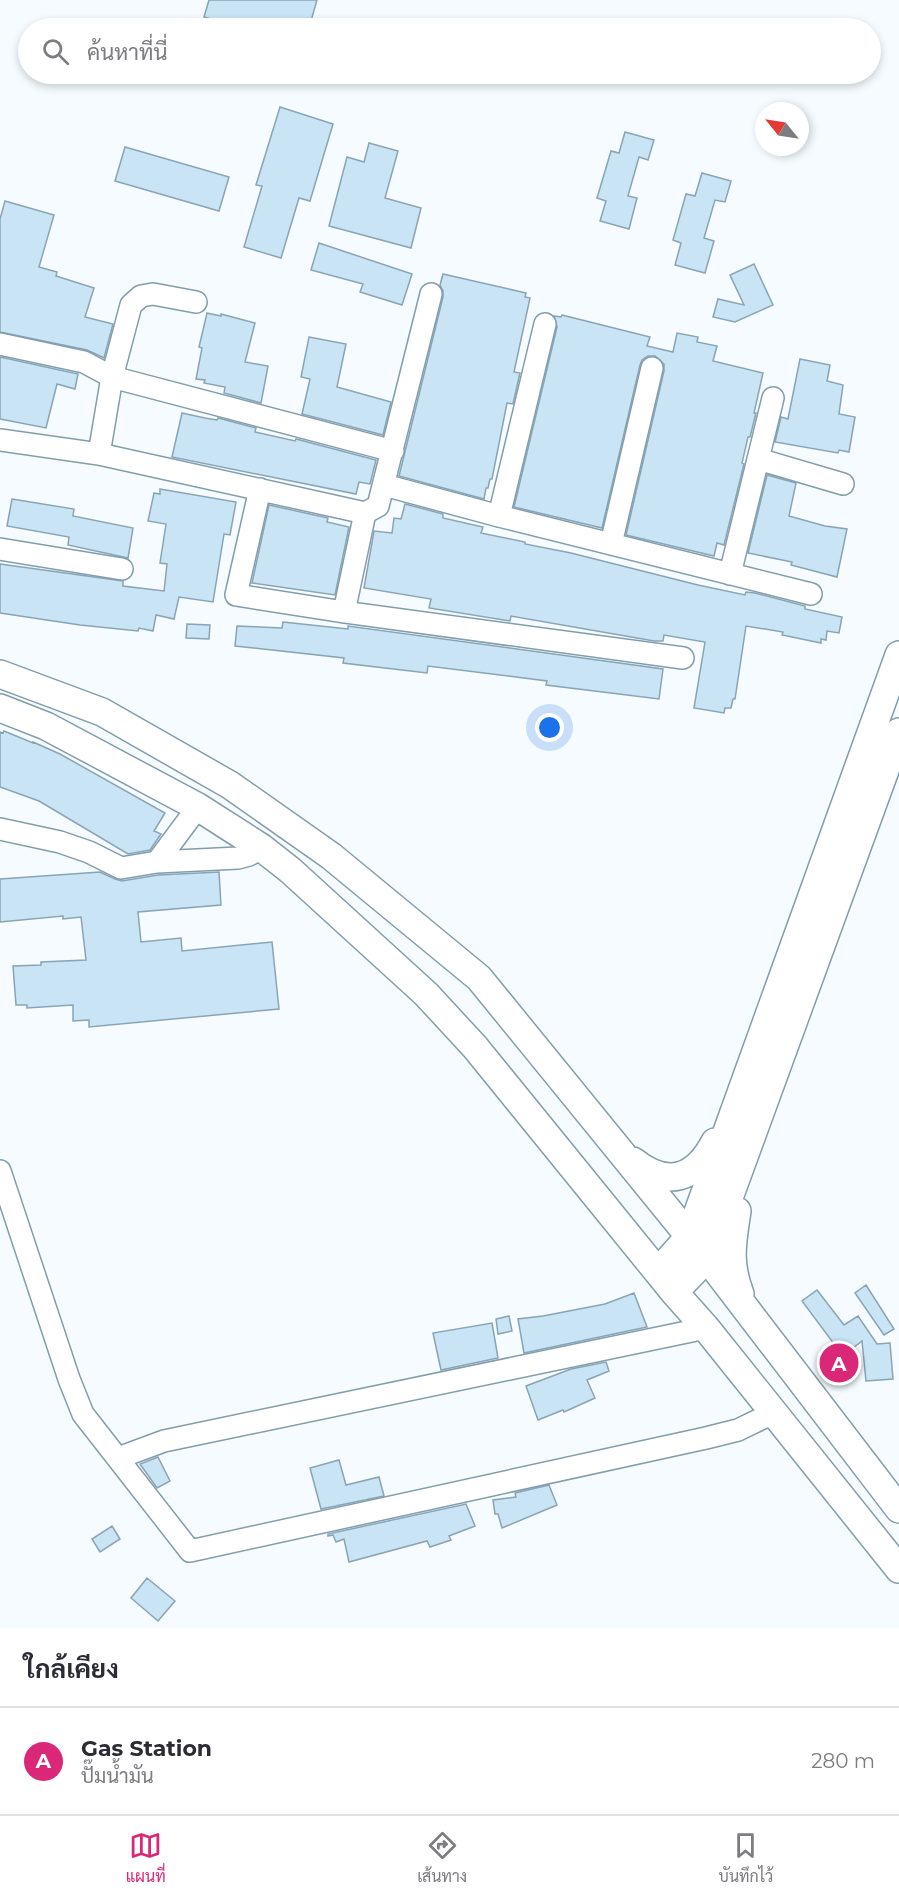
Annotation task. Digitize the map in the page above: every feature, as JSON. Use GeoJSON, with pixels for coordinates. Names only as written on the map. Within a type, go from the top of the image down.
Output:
{"type":"FeatureCollection","features":[{"type":"Feature","properties":{"kind":"main road"},"geometry":{"type":"LineString","coordinates":[[666,1282],[707,1258],[753,1097],[899,655]]}},
{"type":"Feature","properties":{"kind":"main road"},"geometry":{"type":"LineString","coordinates":[[0,674],[102,712],[230,785],[331,856],[479,978],[707,1258],[899,1509]]}},
{"type":"Feature","properties":{"kind":"main road"},"geometry":{"type":"LineString","coordinates":[[0,708],[46,726],[198,807],[262,848],[290,870],[426,994],[475,1047],[706,1328],[899,1569]]}},
{"type":"Feature","properties":{"kind":"main road"},"geometry":{"type":"LineString","coordinates":[[666,1282],[753,1097],[899,732]]}},
{"type":"Feature","properties":{"kind":"main road"},"geometry":{"type":"LineString","coordinates":[[618,1149],[647,1172],[661,1176],[683,1176],[699,1167],[753,1097]]}},
{"type":"Feature","properties":{"kind":"main road"},"geometry":{"type":"LineString","coordinates":[[746,1309],[732,1273],[731,1246],[753,1097]]}},
{"type":"Feature","properties":{"kind":"street"},"geometry":{"type":"LineString","coordinates":[[99,454],[112,377],[131,305],[141,296],[153,294],[196,302]]}},
{"type":"Feature","properties":{"kind":"street"},"geometry":{"type":"LineString","coordinates":[[0,440],[99,454],[365,513],[378,506],[431,294]]}},
{"type":"Feature","properties":{"kind":"street"},"geometry":{"type":"LineString","coordinates":[[499,516],[545,324]]}},
{"type":"Feature","properties":{"kind":"street"},"geometry":{"type":"LineString","coordinates":[[0,344],[84,362],[112,377],[393,451]]}},
{"type":"Feature","properties":{"kind":"street"},"geometry":{"type":"LineString","coordinates":[[611,544],[652,368]]}},
{"type":"Feature","properties":{"kind":"street"},"geometry":{"type":"LineString","coordinates":[[730,574],[773,398]]}},
{"type":"Feature","properties":{"kind":"street"},"geometry":{"type":"LineString","coordinates":[[758,459],[843,484]]}},
{"type":"Feature","properties":{"kind":"street"},"geometry":{"type":"LineString","coordinates":[[384,485],[811,594]]}},
{"type":"Feature","properties":{"kind":"street"},"geometry":{"type":"LineString","coordinates":[[260,489],[236,595],[683,658]]}},
{"type":"Feature","properties":{"kind":"street"},"geometry":{"type":"LineString","coordinates":[[344,612],[365,513]]}},
{"type":"Feature","properties":{"kind":"street"},"geometry":{"type":"LineString","coordinates":[[0,549],[122,569]]}},
{"type":"Feature","properties":{"kind":"street"},"geometry":{"type":"LineString","coordinates":[[157,862],[198,807]]}},
{"type":"Feature","properties":{"kind":"street"},"geometry":{"type":"LineString","coordinates":[[0,829],[60,842],[89,852],[121,868],[157,862],[238,858],[262,848]]}},
{"type":"Feature","properties":{"kind":"street"},"geometry":{"type":"LineString","coordinates":[[0,1172],[69,1379],[83,1414],[190,1551],[706,1438],[738,1430],[773,1413]]}},
{"type":"Feature","properties":{"kind":"street"},"geometry":{"type":"LineString","coordinates":[[117,1458],[164,1441],[706,1328]]}},
{"type":"Feature","properties":{"kind":"building"},"geometry":{"type":"Polygon","coordinates":[[[209,0],[317,0],[312,18],[204,17],[209,0]]]}},
{"type":"Feature","properties":{"kind":"building"},"geometry":{"type":"Polygon","coordinates":[[[280,107],[333,124],[310,201],[299,198],[281,258],[244,247],[262,186],[256,185],[280,107]]]}},
{"type":"Feature","properties":{"kind":"building"},"geometry":{"type":"Polygon","coordinates":[[[625,132],[654,140],[648,160],[639,157],[628,196],[637,198],[629,229],[600,221],[606,201],[597,198],[611,151],[619,153],[625,132]]]}},
{"type":"Feature","properties":{"kind":"building"},"geometry":{"type":"Polygon","coordinates":[[[369,143],[398,151],[385,198],[421,208],[411,248],[329,226],[347,157],[364,162],[369,143]]]}},
{"type":"Feature","properties":{"kind":"building"},"geometry":{"type":"Polygon","coordinates":[[[125,147],[229,177],[219,211],[115,181],[125,147]]]}},
{"type":"Feature","properties":{"kind":"building"},"geometry":{"type":"Polygon","coordinates":[[[702,173],[731,181],[725,202],[715,200],[704,238],[714,241],[705,273],[675,265],[681,243],[673,240],[686,194],[695,196],[702,173]]]}},
{"type":"Feature","properties":{"kind":"building"},"geometry":{"type":"Polygon","coordinates":[[[5,201],[54,215],[39,267],[57,272],[56,276],[94,288],[85,317],[113,324],[104,358],[87,350],[0,332],[0,219],[5,201]]]}},
{"type":"Feature","properties":{"kind":"building"},"geometry":{"type":"Polygon","coordinates":[[[319,243],[412,274],[402,305],[360,292],[363,284],[311,270],[319,243]]]}},
{"type":"Feature","properties":{"kind":"building"},"geometry":{"type":"Polygon","coordinates":[[[754,264],[773,305],[735,322],[713,317],[718,299],[744,305],[730,275],[754,264]]]}},
{"type":"Feature","properties":{"kind":"building"},"geometry":{"type":"Polygon","coordinates":[[[443,274],[526,293],[525,297],[530,298],[514,372],[520,373],[513,404],[507,403],[492,479],[486,488],[484,499],[399,476],[443,297],[440,285],[443,274]]]}},
{"type":"Feature","properties":{"kind":"building"},"geometry":{"type":"Polygon","coordinates":[[[207,313],[221,316],[221,314],[255,323],[245,362],[268,366],[261,403],[224,393],[225,387],[196,379],[202,348],[199,347],[207,313]]]}},
{"type":"Feature","properties":{"kind":"building"},"geometry":{"type":"Polygon","coordinates":[[[562,315],[650,337],[647,346],[673,352],[677,333],[698,337],[697,342],[717,346],[713,361],[763,373],[754,413],[756,413],[750,437],[748,437],[742,463],[744,464],[724,545],[717,543],[714,556],[626,535],[664,371],[664,364],[655,356],[648,356],[642,360],[640,365],[602,528],[514,507],[557,327],[554,316],[561,317],[562,315]]]}},
{"type":"Feature","properties":{"kind":"building"},"geometry":{"type":"Polygon","coordinates":[[[309,337],[346,344],[337,387],[391,402],[383,435],[302,414],[310,379],[301,377],[309,337]]]}},
{"type":"Feature","properties":{"kind":"building"},"geometry":{"type":"Polygon","coordinates":[[[0,357],[78,374],[75,389],[57,384],[46,428],[0,419],[0,357]]]}},
{"type":"Feature","properties":{"kind":"building"},"geometry":{"type":"Polygon","coordinates":[[[800,359],[830,365],[827,381],[843,385],[839,414],[855,417],[849,452],[839,450],[838,453],[775,442],[781,417],[788,419],[800,359]]]}},
{"type":"Feature","properties":{"kind":"building"},"geometry":{"type":"Polygon","coordinates":[[[182,413],[217,420],[218,418],[256,428],[255,432],[295,441],[296,439],[376,460],[370,484],[359,482],[356,494],[172,457],[182,413]]]}},
{"type":"Feature","properties":{"kind":"building"},"geometry":{"type":"Polygon","coordinates":[[[767,475],[796,483],[789,516],[825,526],[847,529],[837,577],[791,565],[792,562],[748,553],[767,475]]]}},
{"type":"Feature","properties":{"kind":"building"},"geometry":{"type":"Polygon","coordinates":[[[160,489],[236,502],[230,535],[224,534],[213,602],[179,597],[174,619],[156,615],[153,631],[139,628],[138,631],[80,625],[0,613],[0,564],[123,581],[123,586],[164,591],[167,564],[160,563],[166,524],[148,521],[154,493],[160,494],[160,489]]]}},
{"type":"Feature","properties":{"kind":"building"},"geometry":{"type":"Polygon","coordinates":[[[12,499],[74,509],[73,516],[133,528],[128,558],[68,545],[69,537],[7,526],[12,499]]]}},
{"type":"Feature","properties":{"kind":"building"},"geometry":{"type":"Polygon","coordinates":[[[405,504],[443,514],[443,518],[483,527],[481,533],[698,585],[745,595],[746,592],[755,593],[805,606],[805,609],[842,617],[839,633],[827,631],[826,640],[821,639],[821,643],[782,635],[783,632],[746,626],[735,699],[733,699],[731,708],[725,708],[724,713],[694,708],[705,642],[664,635],[663,641],[654,641],[511,616],[510,621],[429,608],[431,599],[364,588],[374,531],[392,533],[394,518],[401,519],[405,504]]]}},
{"type":"Feature","properties":{"kind":"building"},"geometry":{"type":"Polygon","coordinates":[[[269,505],[328,518],[327,522],[349,527],[335,595],[252,583],[269,505]]]}},
{"type":"Feature","properties":{"kind":"building"},"geometry":{"type":"Polygon","coordinates":[[[283,622],[348,629],[348,626],[663,669],[659,699],[546,685],[547,681],[428,666],[427,673],[343,663],[344,658],[235,646],[237,626],[282,628],[283,622]]]}},
{"type":"Feature","properties":{"kind":"building"},"geometry":{"type":"Polygon","coordinates":[[[187,624],[210,625],[209,639],[186,638],[187,624]]]}},
{"type":"Feature","properties":{"kind":"building"},"geometry":{"type":"Polygon","coordinates":[[[4,731],[60,754],[165,813],[154,831],[161,834],[150,850],[128,854],[39,801],[0,787],[0,732],[4,731]]]}},
{"type":"Feature","properties":{"kind":"building"},"geometry":{"type":"Polygon","coordinates":[[[100,872],[122,881],[158,875],[219,872],[221,905],[138,912],[141,942],[181,938],[182,951],[272,942],[279,1009],[89,1027],[89,1020],[73,1021],[73,1005],[27,1008],[27,1005],[16,1005],[13,966],[86,960],[81,917],[63,919],[63,916],[0,922],[0,879],[100,872]]]}},
{"type":"Feature","properties":{"kind":"building"},"geometry":{"type":"Polygon","coordinates":[[[866,1285],[894,1329],[884,1335],[855,1293],[866,1285]]]}},
{"type":"Feature","properties":{"kind":"building"},"geometry":{"type":"Polygon","coordinates":[[[817,1290],[844,1325],[858,1316],[877,1344],[890,1343],[893,1379],[866,1381],[862,1341],[843,1356],[802,1301],[817,1290]]]}},
{"type":"Feature","properties":{"kind":"building"},"geometry":{"type":"Polygon","coordinates":[[[634,1293],[647,1327],[524,1353],[518,1319],[605,1304],[634,1293]]]}},
{"type":"Feature","properties":{"kind":"building"},"geometry":{"type":"Polygon","coordinates":[[[509,1316],[512,1331],[498,1334],[496,1319],[509,1316]]]}},
{"type":"Feature","properties":{"kind":"building"},"geometry":{"type":"Polygon","coordinates":[[[492,1323],[498,1358],[441,1370],[433,1333],[492,1323]]]}},
{"type":"Feature","properties":{"kind":"building"},"geometry":{"type":"Polygon","coordinates":[[[606,1362],[609,1371],[587,1380],[595,1398],[564,1412],[563,1410],[538,1420],[526,1386],[571,1369],[606,1362]]]}},
{"type":"Feature","properties":{"kind":"building"},"geometry":{"type":"Polygon","coordinates":[[[158,1457],[170,1481],[157,1488],[140,1464],[158,1457]]]}},
{"type":"Feature","properties":{"kind":"building"},"geometry":{"type":"Polygon","coordinates":[[[339,1460],[346,1485],[379,1477],[384,1496],[321,1509],[310,1468],[339,1460]]]}},
{"type":"Feature","properties":{"kind":"building"},"geometry":{"type":"Polygon","coordinates":[[[549,1485],[557,1505],[502,1528],[498,1514],[495,1514],[493,1500],[516,1497],[515,1493],[549,1485]]]}},
{"type":"Feature","properties":{"kind":"building"},"geometry":{"type":"Polygon","coordinates":[[[466,1504],[475,1526],[449,1536],[451,1540],[430,1547],[427,1541],[349,1562],[344,1539],[336,1542],[333,1535],[328,1536],[328,1534],[466,1504]]]}},
{"type":"Feature","properties":{"kind":"building"},"geometry":{"type":"Polygon","coordinates":[[[112,1526],[120,1539],[100,1552],[92,1539],[112,1526]]]}},
{"type":"Feature","properties":{"kind":"building"},"geometry":{"type":"Polygon","coordinates":[[[147,1578],[175,1601],[158,1621],[131,1598],[147,1578]]]}},
{"type":"Feature","properties":{"kind":"place","name":"Gas Station"},"geometry":{"type":"Point","coordinates":[839,1363]}}]}
